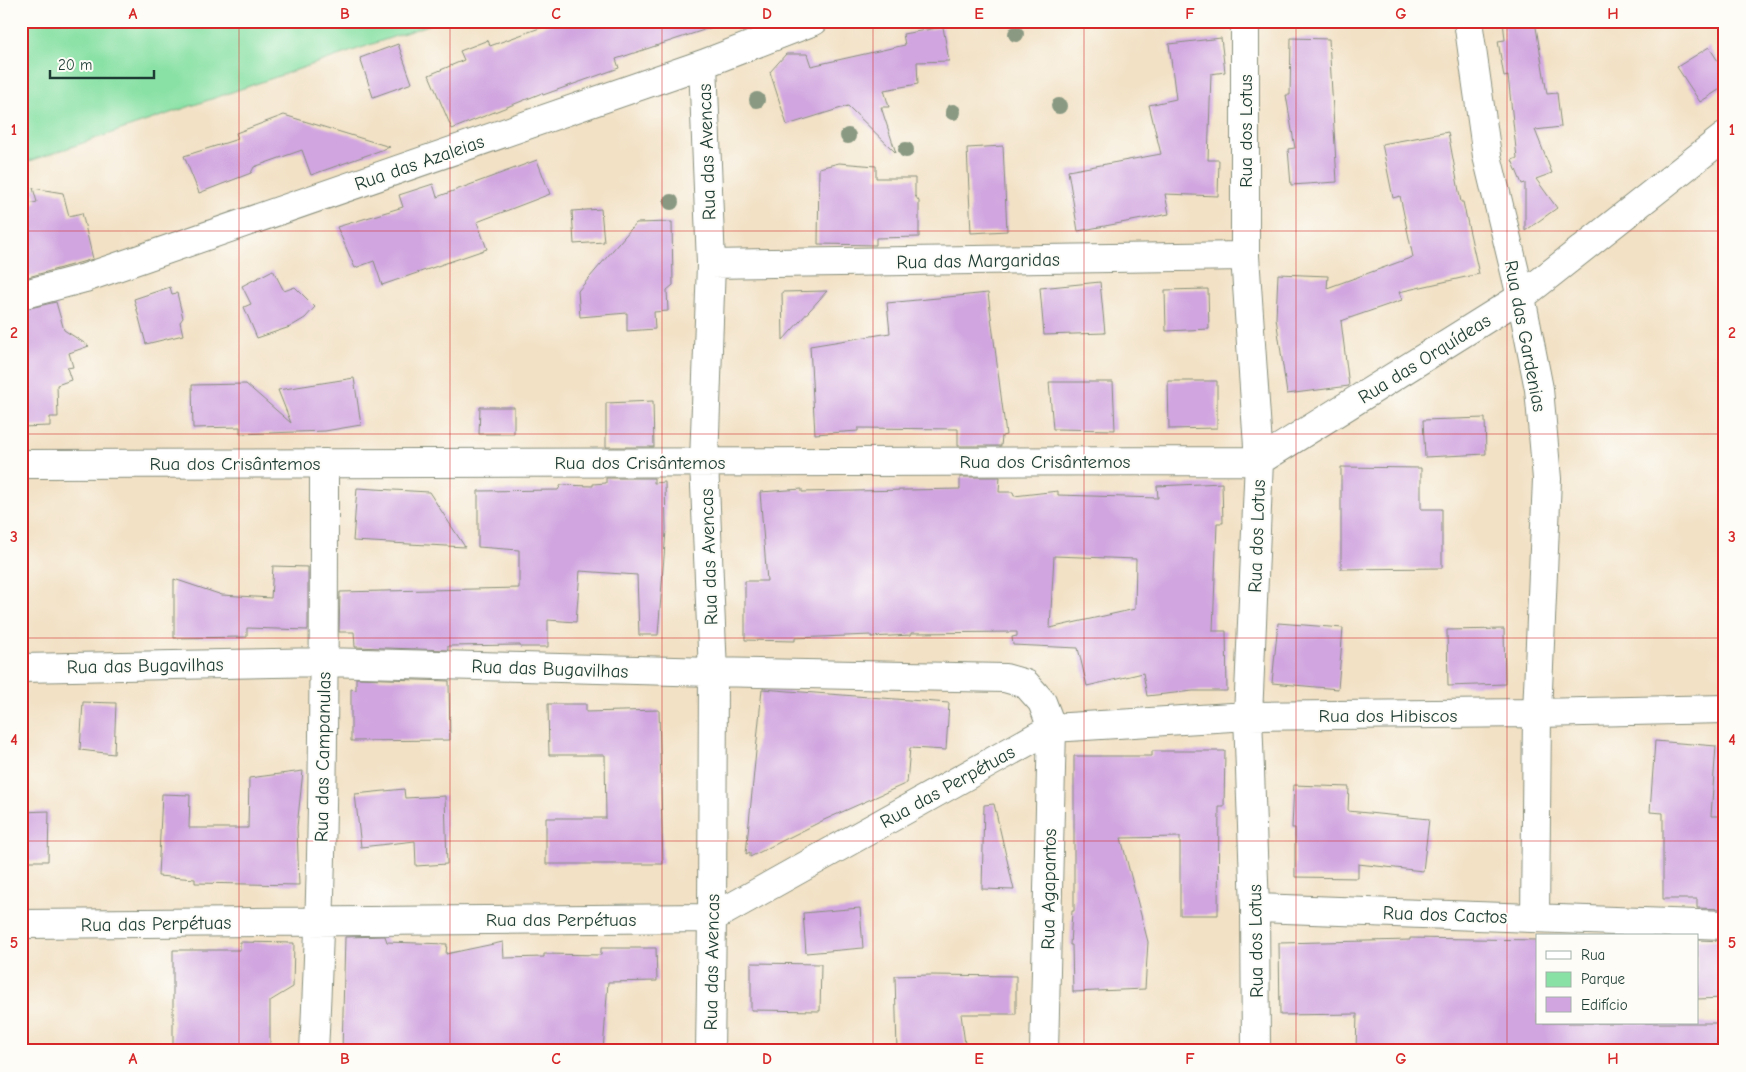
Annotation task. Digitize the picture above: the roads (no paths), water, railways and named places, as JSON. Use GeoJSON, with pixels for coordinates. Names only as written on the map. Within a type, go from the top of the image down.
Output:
{"type":"FeatureCollection","features":[{"type":"Feature","properties":{"kind":"street","name":"Rua das Azaleias"},"geometry":{"type":"LineString","coordinates":[[21,295],[95,274],[703,64],[814,21]]}},
{"type":"Feature","properties":{"kind":"street","name":"Rua dos Lotus"},"geometry":{"type":"LineString","coordinates":[[1244,21],[1245,256],[1259,461],[1248,716],[1255,908],[1256,1051]]}},
{"type":"Feature","properties":{"kind":"street","name":"Rua das Gardenias"},"geometry":{"type":"LineString","coordinates":[[1468,21],[1486,156],[1521,298],[1539,389],[1547,479],[1537,714],[1535,918]]}},
{"type":"Feature","properties":{"kind":"street","name":"Rua das Avencas"},"geometry":{"type":"LineString","coordinates":[[703,64],[711,264],[704,462],[713,672],[710,1051]]}},
{"type":"Feature","properties":{"kind":"street","name":"Rua das Orquídeas"},"geometry":{"type":"LineString","coordinates":[[1259,461],[1521,298],[1725,136]]}},
{"type":"Feature","properties":{"kind":"street","name":"Rua das Margaridas"},"geometry":{"type":"LineString","coordinates":[[711,264],[1245,256]]}},
{"type":"Feature","properties":{"kind":"street","name":"Rua dos Crisântemos"},"geometry":{"type":"LineString","coordinates":[[21,464],[1259,461]]}},
{"type":"Feature","properties":{"kind":"street","name":"Rua das Campanulas"},"geometry":{"type":"LineString","coordinates":[[314,1051],[320,921],[324,662],[324,463]]}},
{"type":"Feature","properties":{"kind":"street","name":"Rua das Bugavilhas"},"geometry":{"type":"LineString","coordinates":[[21,668],[324,662],[1005,678],[1026,684],[1042,702],[1052,728]]}},
{"type":"Feature","properties":{"kind":"street","name":"Rua dos Hibiscos"},"geometry":{"type":"LineString","coordinates":[[1052,728],[1248,716],[1537,714],[1725,709]]}},
{"type":"Feature","properties":{"kind":"street","name":"Rua das Perpétuas"},"geometry":{"type":"LineString","coordinates":[[21,924],[712,918],[1052,728]]}},
{"type":"Feature","properties":{"kind":"street","name":"Rua Agapantos"},"geometry":{"type":"LineString","coordinates":[[1044,1051],[1052,728]]}},
{"type":"Feature","properties":{"kind":"street","name":"Rua dos Cactos"},"geometry":{"type":"LineString","coordinates":[[1255,908],[1725,924]]}}]}
